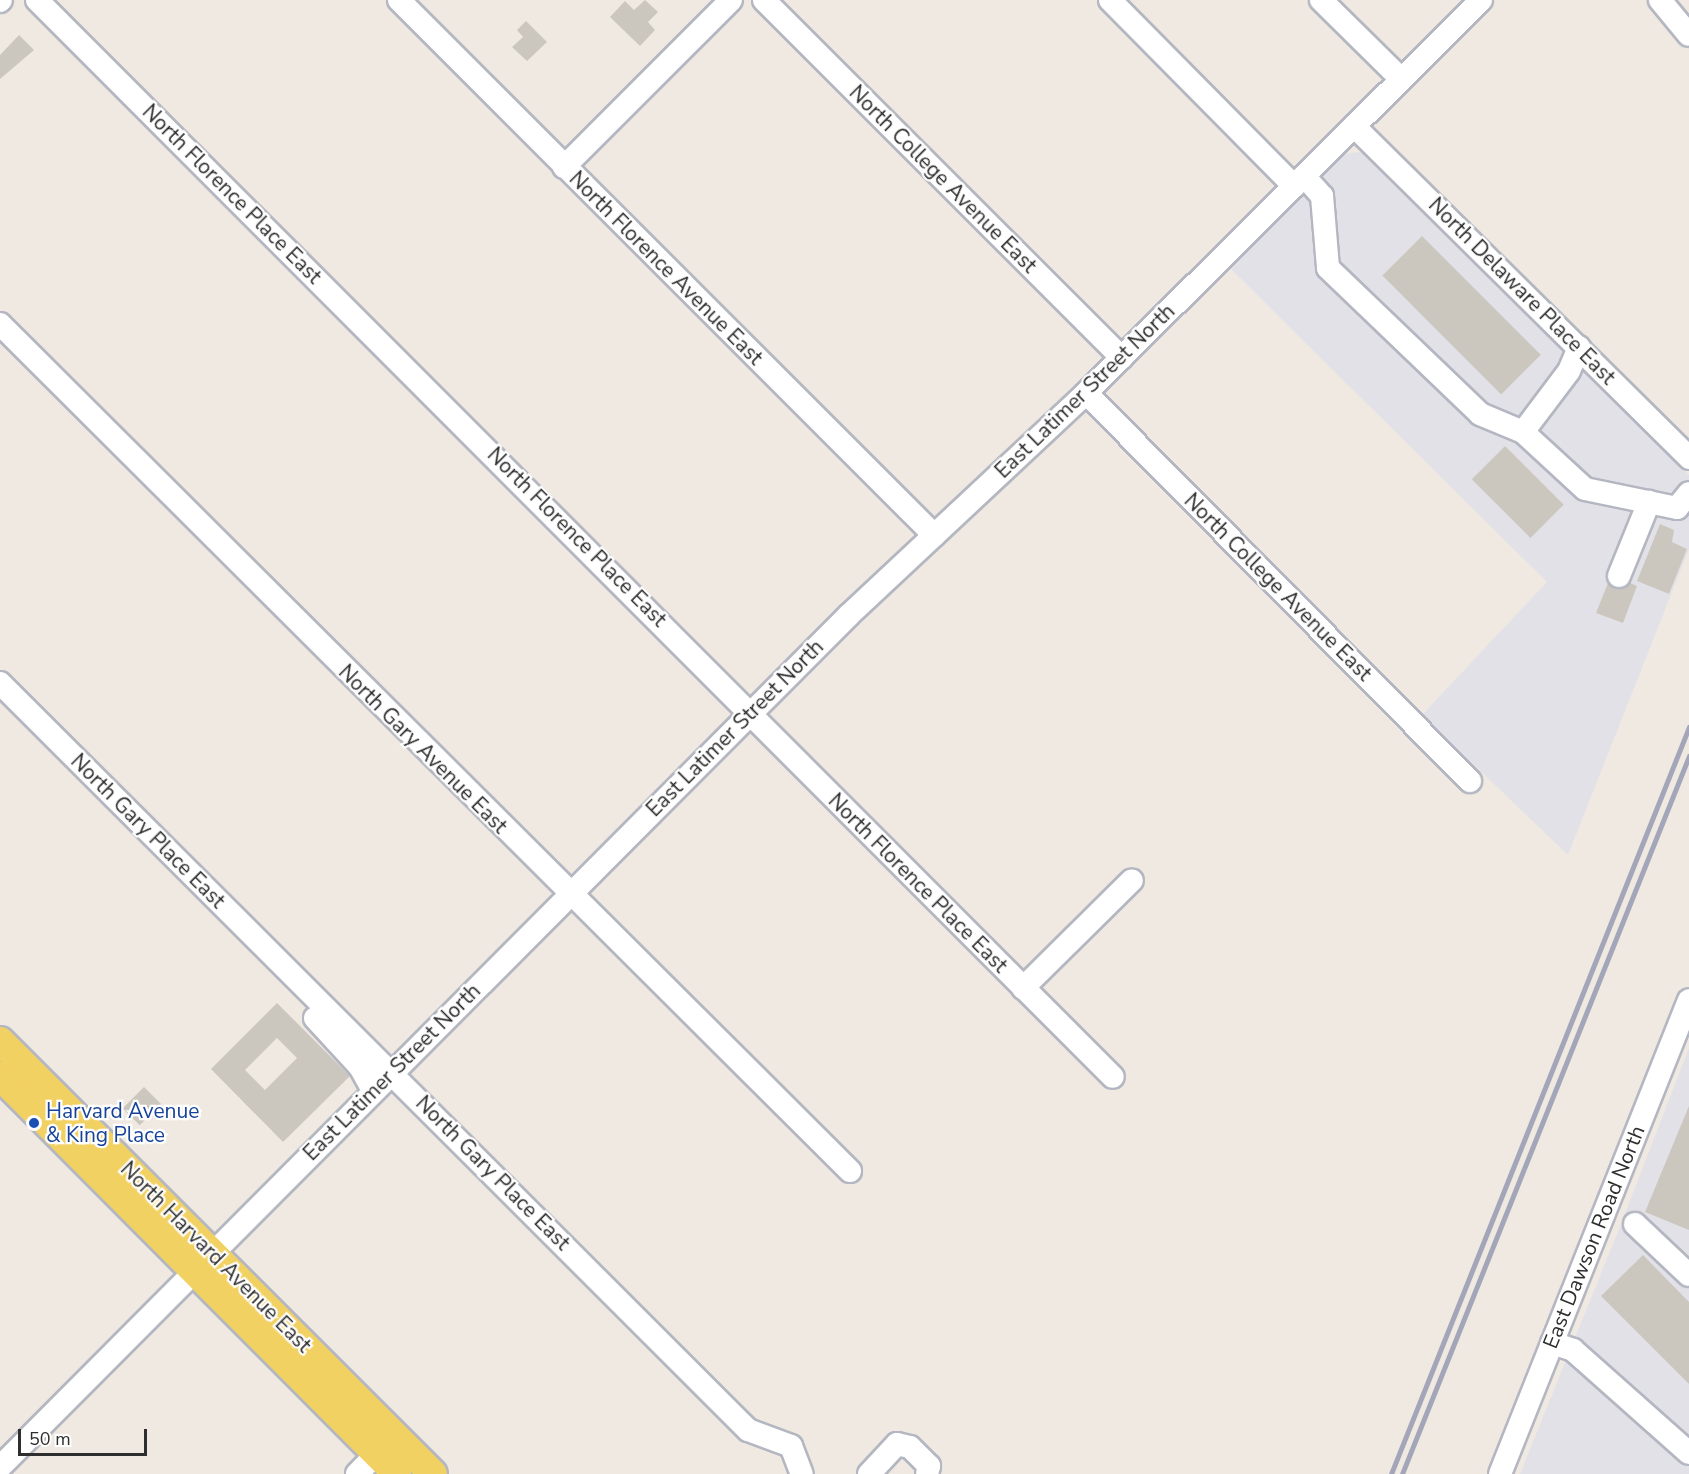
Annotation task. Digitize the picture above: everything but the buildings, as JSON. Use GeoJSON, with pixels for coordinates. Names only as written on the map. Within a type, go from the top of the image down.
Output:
{"type":"FeatureCollection","features":[{"type":"Feature","properties":{"kind":"main road","name":"North Harvard Avenue East"},"geometry":{"type":"LineString","coordinates":[[0,1041],[10,1083],[203,1261],[386,1445],[433,1474]]}},
{"type":"Feature","properties":{"kind":"main road","name":"North Harvard Avenue East"},"geometry":{"type":"LineString","coordinates":[[386,1445],[397,1474]]}},
{"type":"Feature","properties":{"kind":"street","name":"North Florence Place East"},"geometry":{"type":"LineString","coordinates":[[37,0],[1113,1077]]}},
{"type":"Feature","properties":{"kind":"street","name":"North Florence Avenue East"},"geometry":{"type":"LineString","coordinates":[[399,0],[934,535]]}},
{"type":"Feature","properties":{"kind":"street"},"geometry":{"type":"LineString","coordinates":[[564,166],[731,0]]}},
{"type":"Feature","properties":{"kind":"street","name":"North College Avenue East"},"geometry":{"type":"LineString","coordinates":[[764,0],[1122,358]]}},
{"type":"Feature","properties":{"kind":"street"},"geometry":{"type":"LineString","coordinates":[[1110,0],[1299,181],[1322,196],[1328,268],[1480,414],[1523,432],[1585,489],[1677,508],[1689,493]]}},
{"type":"Feature","properties":{"kind":"street"},"geometry":{"type":"LineString","coordinates":[[1321,0],[1401,79]]}},
{"type":"Feature","properties":{"kind":"street","name":"East Latimer Street North"},"geometry":{"type":"LineString","coordinates":[[0,1467],[315,1148],[368,1085],[391,1072],[751,713],[934,535],[1122,358],[1481,0]]}},
{"type":"Feature","properties":{"kind":"street"},"geometry":{"type":"LineString","coordinates":[[1660,0],[1689,35]]}},
{"type":"Feature","properties":{"kind":"street","name":"North Delaware Place East"},"geometry":{"type":"LineString","coordinates":[[1354,126],[1689,458]]}},
{"type":"Feature","properties":{"kind":"street","name":"North Gary Avenue East"},"geometry":{"type":"LineString","coordinates":[[0,324],[850,1171]]}},
{"type":"Feature","properties":{"kind":"street"},"geometry":{"type":"LineString","coordinates":[[1523,432],[1569,371],[1579,347]]}},
{"type":"Feature","properties":{"kind":"street","name":"North College Avenue East"},"geometry":{"type":"LineString","coordinates":[[1086,393],[1470,781]]}},
{"type":"Feature","properties":{"kind":"street"},"geometry":{"type":"LineString","coordinates":[[1619,576],[1649,502]]}},
{"type":"Feature","properties":{"kind":"street","name":"North Gary Place East"},"geometry":{"type":"LineString","coordinates":[[0,683],[748,1430],[791,1446],[802,1474]]}},
{"type":"Feature","properties":{"kind":"street"},"geometry":{"type":"LineString","coordinates":[[1023,988],[1132,880]]}},
{"type":"Feature","properties":{"kind":"street"},"geometry":{"type":"LineString","coordinates":[[304,987],[297,995],[300,1002],[360,1067],[368,1085]]}},
{"type":"Feature","properties":{"kind":"street","name":"East Dawson Road North"},"geometry":{"type":"LineString","coordinates":[[1500,1474],[1689,1000]]}},
{"type":"Feature","properties":{"kind":"street"},"geometry":{"type":"LineString","coordinates":[[1635,1224],[1689,1275]]}},
{"type":"Feature","properties":{"kind":"street"},"geometry":{"type":"LineString","coordinates":[[1552,1343],[1573,1350],[1689,1453]]}},
{"type":"Feature","properties":{"kind":"street"},"geometry":{"type":"LineString","coordinates":[[869,1474],[897,1444],[910,1447],[929,1466],[927,1474]]}},
{"type":"Feature","properties":{"kind":"street"},"geometry":{"type":"LineString","coordinates":[[357,1474],[386,1445]]}},
{"type":"Feature","properties":{"kind":"shaded area"},"geometry":{"type":"Polygon","coordinates":[[[1361,152],[1689,475],[1689,549],[1568,855],[1422,715],[1547,582],[1231,269],[1343,154],[1361,152]]]}},
{"type":"Feature","properties":{"kind":"shaded area"},"geometry":{"type":"Polygon","coordinates":[[[1689,1048],[1689,1474],[1520,1474],[1619,1229],[1689,1048]]]}},
{"type":"Feature","properties":{"kind":"railway"},"geometry":{"type":"LineString","coordinates":[[1391,1474],[1689,727]]}},
{"type":"Feature","properties":{"kind":"railway"},"geometry":{"type":"LineString","coordinates":[[1402,1474],[1689,756]]}},
{"type":"Feature","properties":{"kind":"place","name":"Harvard Avenue & King Place"},"geometry":{"type":"Point","coordinates":[34,1123]}}]}
